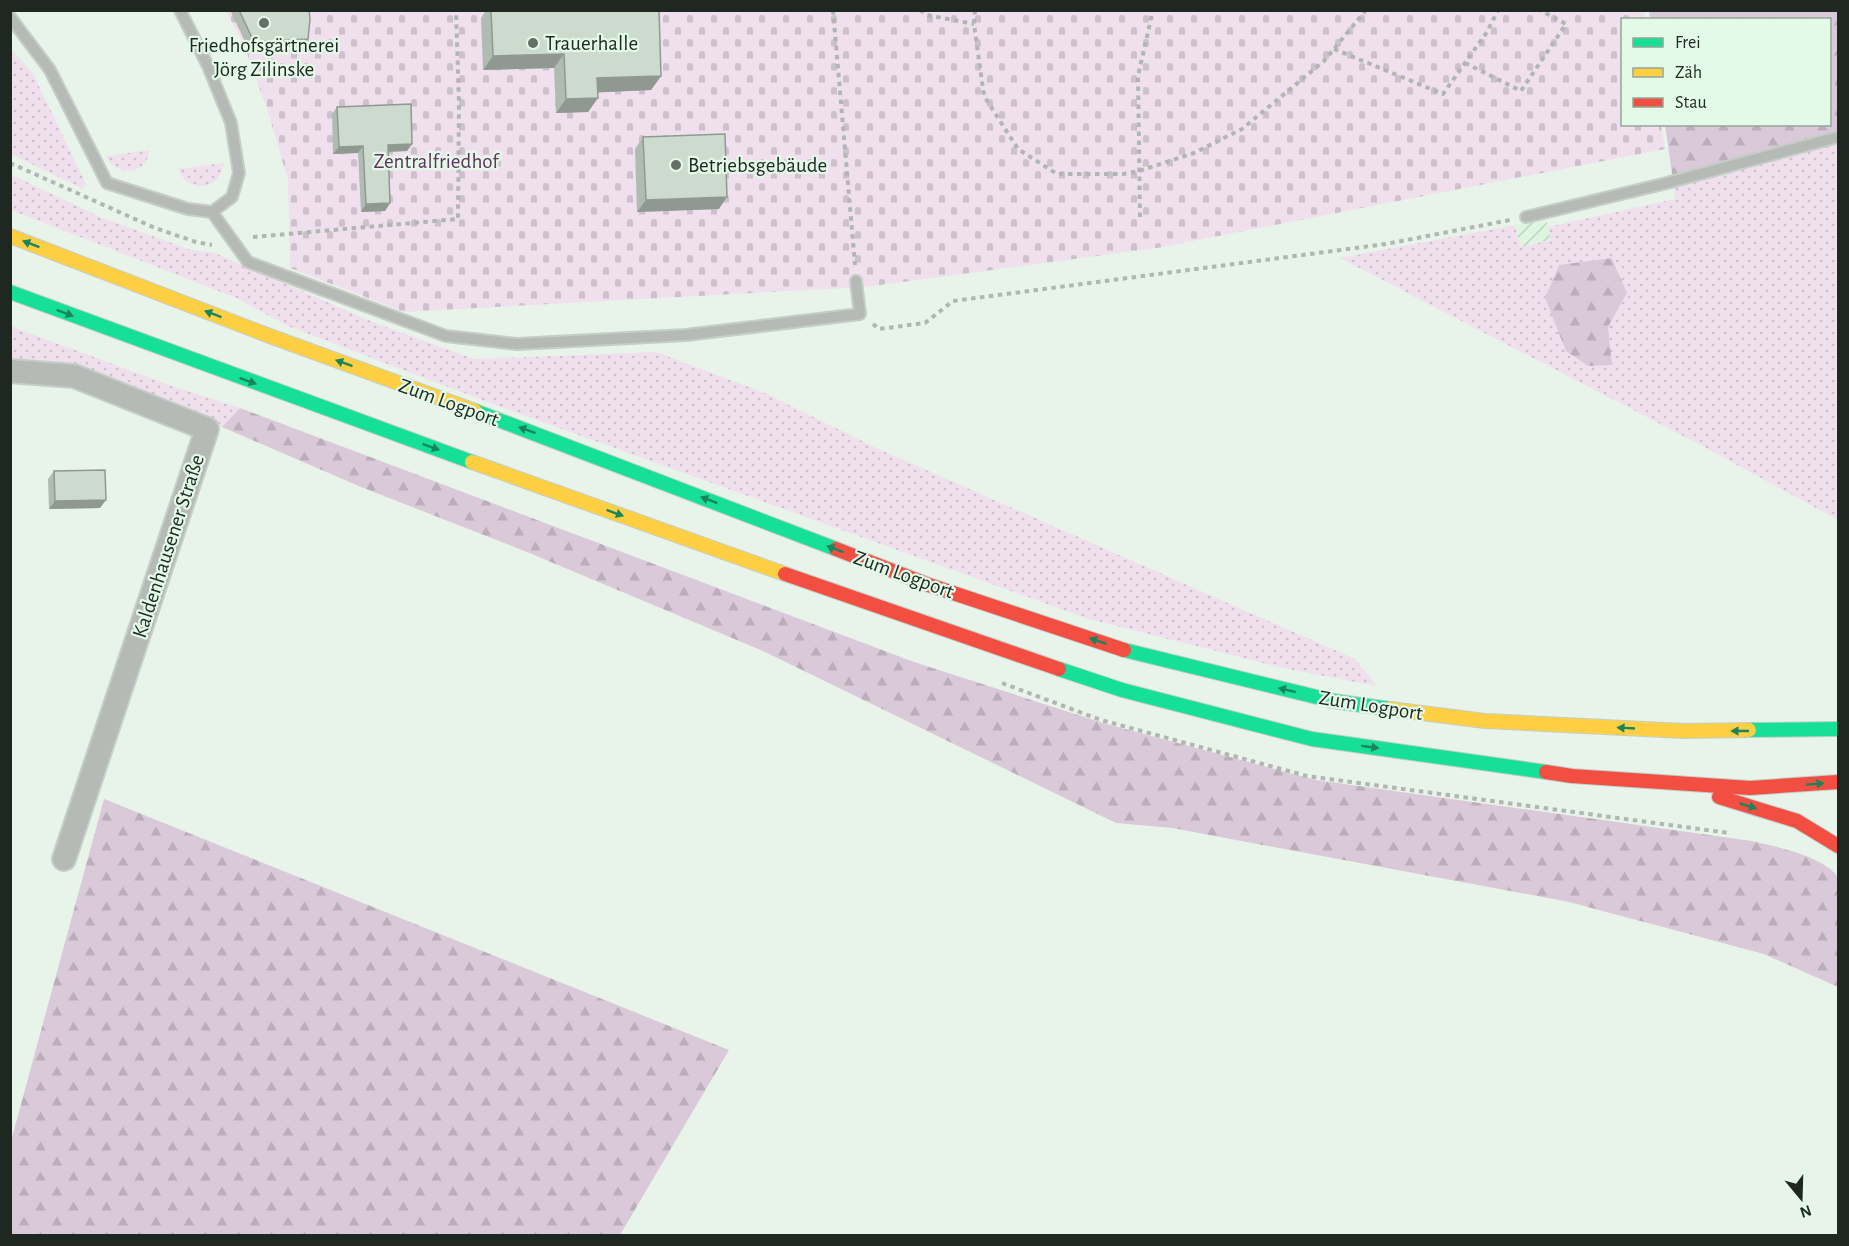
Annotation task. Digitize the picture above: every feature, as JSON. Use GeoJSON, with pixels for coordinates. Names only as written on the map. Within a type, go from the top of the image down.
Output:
{"type":"FeatureCollection","features":[{"type":"Feature","properties":{"kind":"main road","name":"Zum Logport"},"geometry":{"type":"LineString","coordinates":[[10,236],[267,335],[541,435],[929,585],[1128,651],[1333,701],[1485,721],[1684,731],[1839,729]]}},
{"type":"Feature","properties":{"kind":"main road","name":"Zum Logport"},"geometry":{"type":"LineString","coordinates":[[10,292],[544,488],[904,616],[1122,690],[1312,739],[1572,776],[1750,788],[1839,782]]}},
{"type":"Feature","properties":{"kind":"main road"},"geometry":{"type":"LineString","coordinates":[[1672,783],[1797,821],[1839,846]]}},
{"type":"Feature","properties":{"kind":"street","name":"Kaldenhausener Straße"},"geometry":{"type":"LineString","coordinates":[[10,371],[74,376],[207,429],[64,859]]}},
{"type":"Feature","properties":{"kind":"lane"},"geometry":{"type":"LineString","coordinates":[[10,17],[50,70],[107,183],[188,209],[212,212],[232,197],[239,173],[231,123],[208,66],[180,10]]}},
{"type":"Feature","properties":{"kind":"lane"},"geometry":{"type":"LineString","coordinates":[[1526,217],[1663,184],[1839,136]]}},
{"type":"Feature","properties":{"kind":"lane"},"geometry":{"type":"LineString","coordinates":[[212,212],[248,262],[446,336],[517,344],[686,335],[860,314],[856,281]]}},
{"type":"Feature","properties":{"kind":"path"},"geometry":{"type":"LineString","coordinates":[[10,163],[155,228],[196,242],[225,248],[244,238],[458,219],[459,103],[456,10]]}},
{"type":"Feature","properties":{"kind":"path"},"geometry":{"type":"LineString","coordinates":[[833,10],[856,281]]}},
{"type":"Feature","properties":{"kind":"path"},"geometry":{"type":"LineString","coordinates":[[920,10],[927,15],[974,24]]}},
{"type":"Feature","properties":{"kind":"path"},"geometry":{"type":"LineString","coordinates":[[975,10],[974,24],[984,96],[1018,149],[1057,174],[1123,174],[1139,171],[1194,153],[1242,129],[1324,61],[1366,10]]}},
{"type":"Feature","properties":{"kind":"path"},"geometry":{"type":"LineString","coordinates":[[1140,217],[1138,76],[1153,10]]}},
{"type":"Feature","properties":{"kind":"path"},"geometry":{"type":"LineString","coordinates":[[1334,49],[1443,94],[1487,32],[1498,10]]}},
{"type":"Feature","properties":{"kind":"path"},"geometry":{"type":"LineString","coordinates":[[1465,63],[1521,91],[1566,24],[1540,10]]}},
{"type":"Feature","properties":{"kind":"path"},"geometry":{"type":"LineString","coordinates":[[860,314],[879,329],[925,322],[953,301],[1386,244],[1526,217]]}},
{"type":"Feature","properties":{"kind":"shaded area"},"geometry":{"type":"Polygon","coordinates":[[[1546,218],[1551,240],[1520,247],[1515,225],[1546,218]]]}},
{"type":"Feature","properties":{"kind":"green space","name":"Zentralfriedhof"},"geometry":{"type":"Polygon","coordinates":[[[226,11],[1644,11],[1646,18],[1621,18],[1621,126],[1661,126],[1665,149],[1157,248],[865,287],[404,312],[290,268],[288,180],[269,115],[244,45],[226,11]]]}},
{"type":"Feature","properties":{"kind":"green space"},"geometry":{"type":"Polygon","coordinates":[[[1649,11],[1838,11],[1838,143],[1674,187],[1665,126],[1831,126],[1831,18],[1650,18],[1649,11]]]}},
{"type":"Feature","properties":{"kind":"green space"},"geometry":{"type":"Polygon","coordinates":[[[11,49],[33,74],[86,184],[83,189],[11,154],[11,49]]]}},
{"type":"Feature","properties":{"kind":"green space"},"geometry":{"type":"Polygon","coordinates":[[[1838,143],[1838,520],[1695,442],[1340,258],[1515,225],[1520,247],[1551,240],[1548,227],[1675,199],[1674,187],[1838,143]],[[1613,258],[1608,327],[1627,293],[1613,258]]]}},
{"type":"Feature","properties":{"kind":"green space"},"geometry":{"type":"Polygon","coordinates":[[[150,150],[143,165],[131,171],[117,168],[106,156],[150,150]]]}},
{"type":"Feature","properties":{"kind":"green space"},"geometry":{"type":"Polygon","coordinates":[[[224,163],[216,179],[203,186],[189,183],[178,169],[224,163]]]}},
{"type":"Feature","properties":{"kind":"green space"},"geometry":{"type":"Polygon","coordinates":[[[10,174],[100,217],[191,250],[215,253],[375,323],[474,359],[656,352],[767,394],[874,447],[1355,659],[1377,686],[1283,668],[1089,619],[498,406],[288,326],[234,297],[11,210],[10,174]]]}},
{"type":"Feature","properties":{"kind":"green space"},"geometry":{"type":"Polygon","coordinates":[[[1612,258],[1627,293],[1608,327],[1612,365],[1588,366],[1566,351],[1545,298],[1559,265],[1612,258]]]}},
{"type":"Feature","properties":{"kind":"green space"},"geometry":{"type":"Polygon","coordinates":[[[10,326],[175,387],[240,408],[222,427],[76,372],[11,358],[10,326]]]}},
{"type":"Feature","properties":{"kind":"green space"},"geometry":{"type":"Polygon","coordinates":[[[240,408],[914,662],[1103,723],[1316,780],[1752,841],[1799,853],[1822,863],[1838,877],[1838,987],[1764,954],[1569,902],[1172,828],[1116,823],[763,651],[527,552],[361,487],[222,427],[240,408]]]}},
{"type":"Feature","properties":{"kind":"green space"},"geometry":{"type":"Polygon","coordinates":[[[104,799],[729,1050],[620,1235],[11,1235],[11,1141],[104,799]]]}},
{"type":"Feature","properties":{"kind":"building"},"geometry":{"type":"Polygon","coordinates":[[[239,10],[309,10],[308,39],[254,42],[239,10]]]}},
{"type":"Feature","properties":{"kind":"building"},"geometry":{"type":"Polygon","coordinates":[[[491,10],[659,10],[661,76],[597,78],[598,98],[566,99],[564,54],[493,56],[491,10]]]}},
{"type":"Feature","properties":{"kind":"building"},"geometry":{"type":"Polygon","coordinates":[[[411,104],[412,144],[388,145],[390,203],[366,204],[363,146],[339,147],[337,107],[411,104]]]}},
{"type":"Feature","properties":{"kind":"building","name":"Betriebsgebäude"},"geometry":{"type":"Polygon","coordinates":[[[725,134],[727,197],[646,200],[643,137],[725,134]]]}},
{"type":"Feature","properties":{"kind":"building"},"geometry":{"type":"Polygon","coordinates":[[[105,470],[106,500],[55,501],[54,471],[105,470]]]}},
{"type":"Feature","properties":{"kind":"traffic: fast"},"geometry":{"type":"LineString","coordinates":[[10,292],[472,462]]}},
{"type":"Feature","properties":{"kind":"traffic: fast"},"geometry":{"type":"LineString","coordinates":[[475,411],[836,549]]}},
{"type":"Feature","properties":{"kind":"traffic: fast"},"geometry":{"type":"LineString","coordinates":[[1124,650],[1333,701],[1390,709]]}},
{"type":"Feature","properties":{"kind":"traffic: fast"},"geometry":{"type":"LineString","coordinates":[[1059,669],[1122,690],[1312,739],[1546,772]]}},
{"type":"Feature","properties":{"kind":"traffic: fast"},"geometry":{"type":"LineString","coordinates":[[1749,730],[1838,729]]}},
{"type":"Feature","properties":{"kind":"traffic: slow"},"geometry":{"type":"LineString","coordinates":[[10,236],[267,335],[475,411]]}},
{"type":"Feature","properties":{"kind":"traffic: slow"},"geometry":{"type":"LineString","coordinates":[[472,462],[785,574]]}},
{"type":"Feature","properties":{"kind":"traffic: slow"},"geometry":{"type":"LineString","coordinates":[[1390,709],[1485,721],[1684,731],[1749,730]]}},
{"type":"Feature","properties":{"kind":"traffic: jam"},"geometry":{"type":"LineString","coordinates":[[836,549],[929,585],[1124,650]]}},
{"type":"Feature","properties":{"kind":"traffic: jam"},"geometry":{"type":"LineString","coordinates":[[785,574],[1059,669]]}},
{"type":"Feature","properties":{"kind":"traffic: jam"},"geometry":{"type":"LineString","coordinates":[[1546,772],[1572,776],[1750,788],[1838,782]]}},
{"type":"Feature","properties":{"kind":"traffic: jam"},"geometry":{"type":"LineString","coordinates":[[1719,797],[1797,821],[1838,846]]}},
{"type":"Feature","properties":{"kind":"place","name":"Friedhofsgärtnerei Jörg Zilinske"},"geometry":{"type":"Point","coordinates":[264,23]}},
{"type":"Feature","properties":{"kind":"place","name":"Trauerhalle"},"geometry":{"type":"Point","coordinates":[533,43]}},
{"type":"Feature","properties":{"kind":"place","name":"Betriebsgebäude"},"geometry":{"type":"Point","coordinates":[676,165]}}]}
